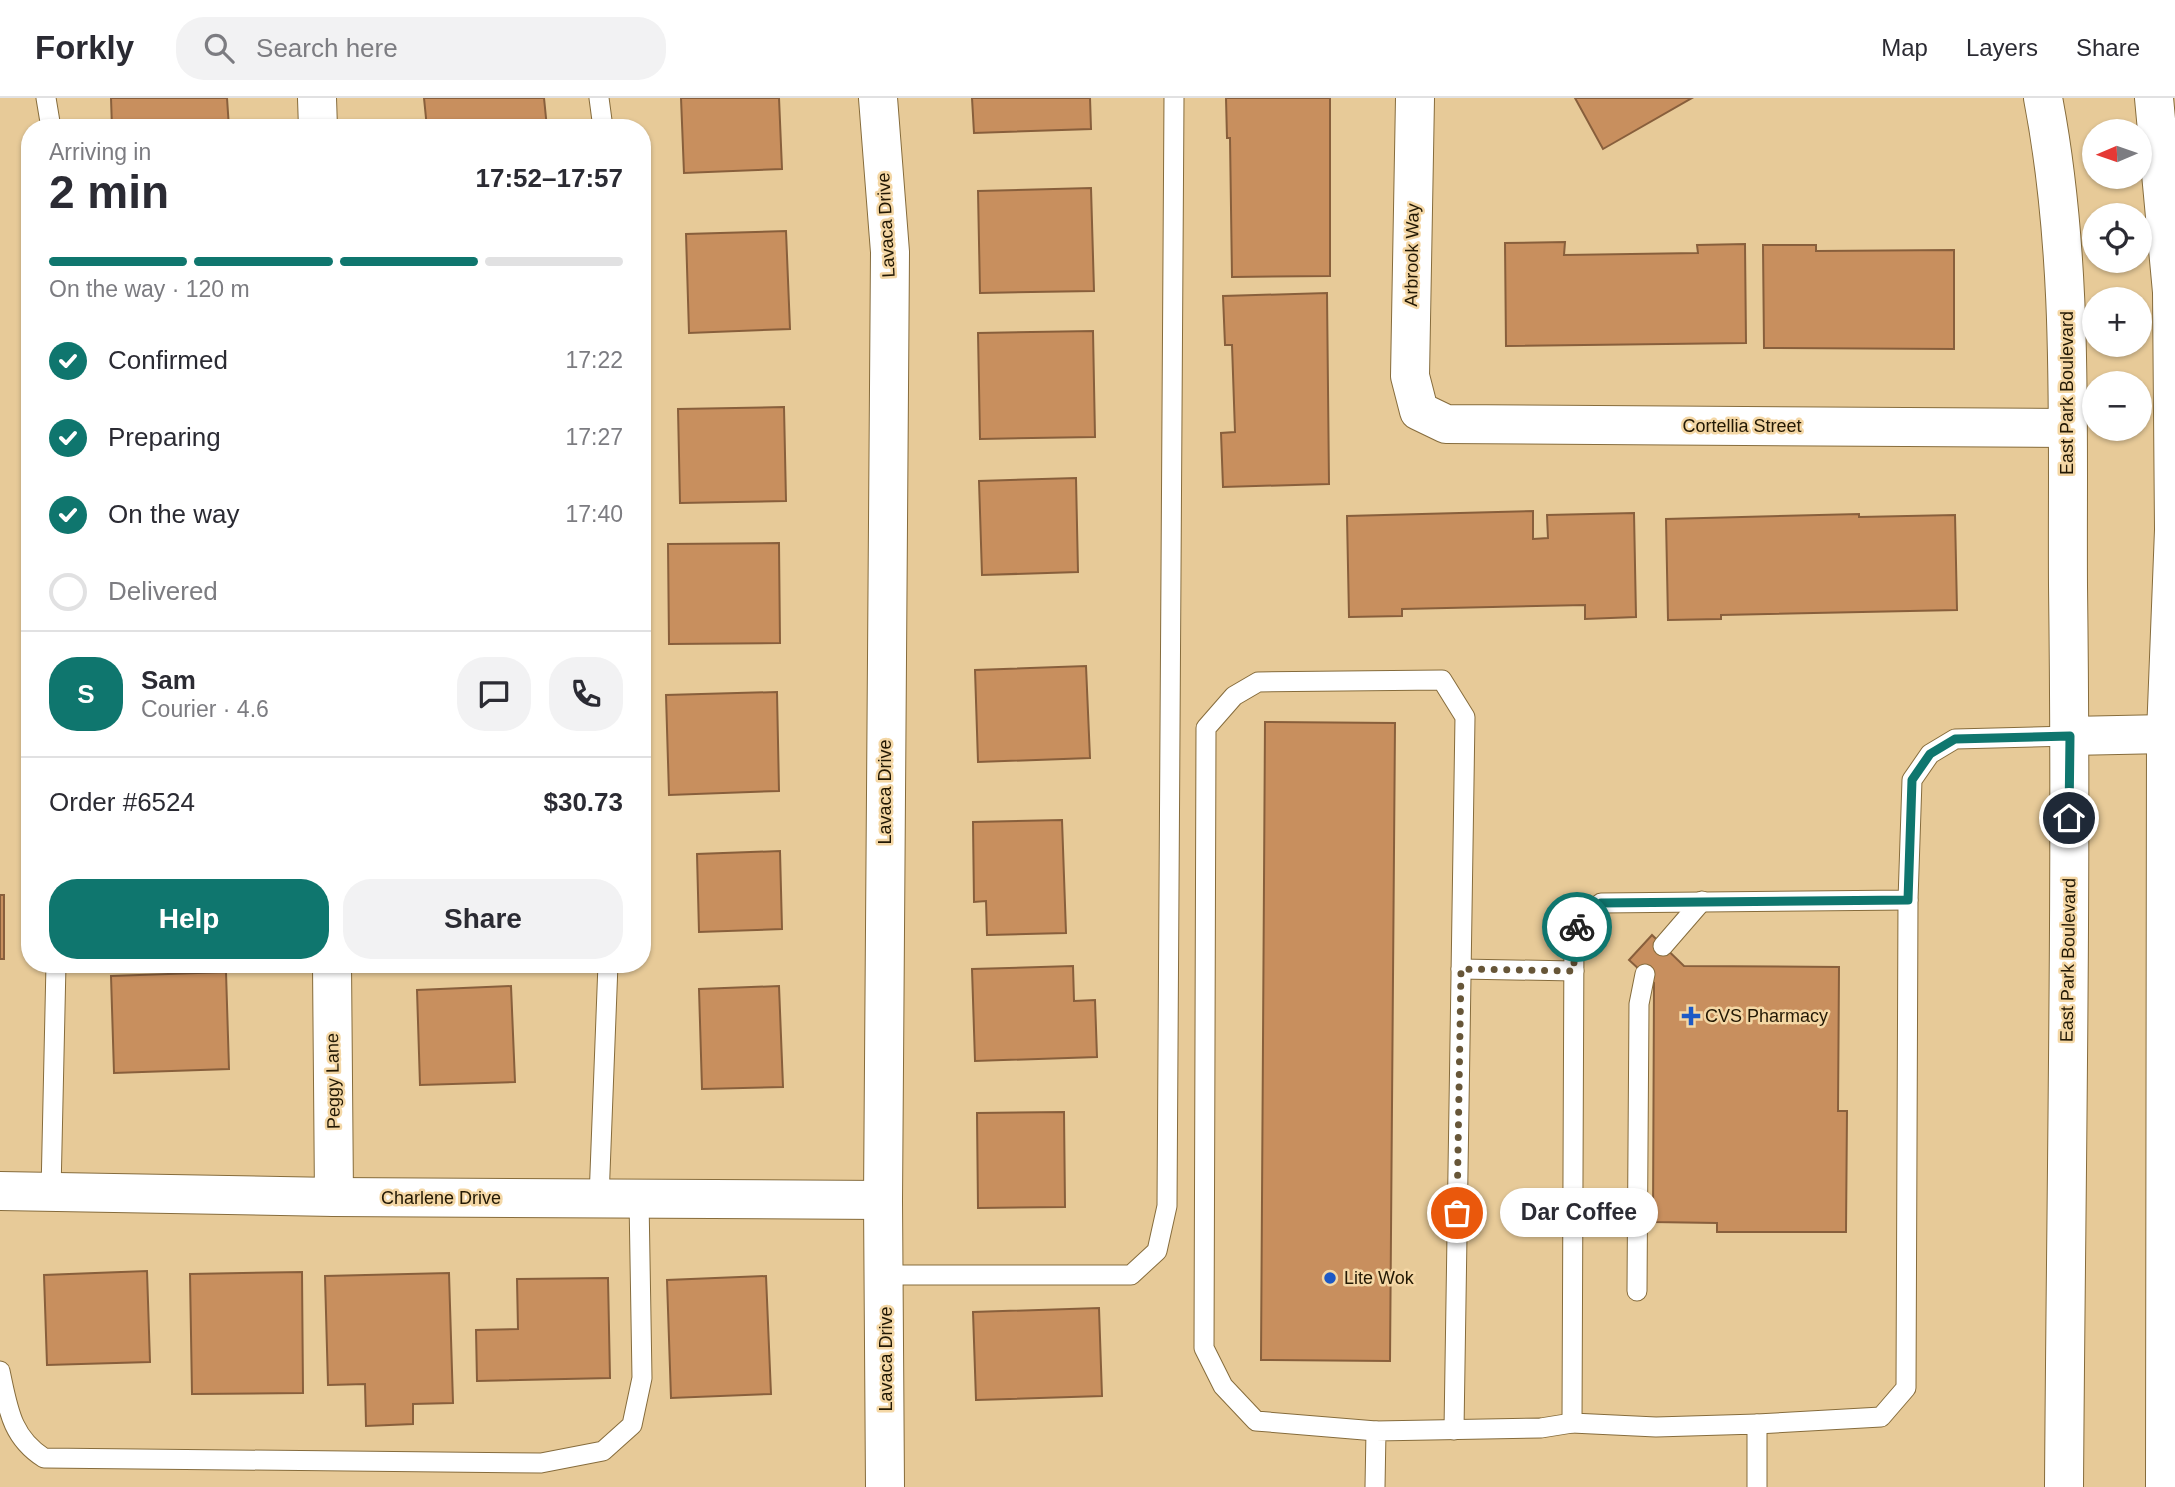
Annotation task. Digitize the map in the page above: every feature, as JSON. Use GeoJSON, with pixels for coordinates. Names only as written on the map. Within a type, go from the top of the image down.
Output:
{"type":"FeatureCollection","features":[{"type":"Feature","properties":{"kind":"street"},"geometry":{"type":"LineString","coordinates":[[317,98],[318,119]]}},
{"type":"Feature","properties":{"kind":"street","name":"Lavaca Drive"},"geometry":{"type":"LineString","coordinates":[[878,98],[890,252],[883,1200],[886,1487]]}},
{"type":"Feature","properties":{"kind":"street","name":"Arbrook Way"},"geometry":{"type":"LineString","coordinates":[[1415,98],[1410,376],[1419,411]]}},
{"type":"Feature","properties":{"kind":"street","name":"East Park Boulevard"},"geometry":{"type":"LineString","coordinates":[[2043,98],[2057,169],[2067,310],[2070,736],[2064,1487]]}},
{"type":"Feature","properties":{"kind":"street"},"geometry":{"type":"LineString","coordinates":[[2154,98],[2174,281],[2170,1104],[2165,1487]]}},
{"type":"Feature","properties":{"kind":"street","name":"Cortellia Street"},"geometry":{"type":"LineString","coordinates":[[1419,411],[1446,424],[2067,428]]}},
{"type":"Feature","properties":{"kind":"street"},"geometry":{"type":"LineString","coordinates":[[2070,736],[2171,734]]}},
{"type":"Feature","properties":{"kind":"street","name":"Peggy Lane"},"geometry":{"type":"LineString","coordinates":[[332,973],[334,1198]]}},
{"type":"Feature","properties":{"kind":"street","name":"Charlene Drive"},"geometry":{"type":"LineString","coordinates":[[0,1191],[334,1198],[883,1200]]}},
{"type":"Feature","properties":{"kind":"lane"},"geometry":{"type":"LineString","coordinates":[[46,98],[50,119]]}},
{"type":"Feature","properties":{"kind":"lane"},"geometry":{"type":"LineString","coordinates":[[599,98],[602,119]]}},
{"type":"Feature","properties":{"kind":"lane"},"geometry":{"type":"LineString","coordinates":[[885,1275],[1131,1275],[1157,1251],[1167,1206],[1174,98]]}},
{"type":"Feature","properties":{"kind":"lane"},"geometry":{"type":"LineString","coordinates":[[1454,1430],[1465,717],[1442,680],[1258,682],[1234,696],[1206,728],[1204,1348],[1223,1385],[1256,1421],[1376,1431],[1454,1430],[1541,1428],[1572,1423],[1656,1427],[1881,1417],[1906,1388],[1908,900],[1912,780],[1930,754],[1955,739],[2070,736]]}},
{"type":"Feature","properties":{"kind":"lane"},"geometry":{"type":"LineString","coordinates":[[1572,1423],[1574,930],[1601,903],[1908,900]]}},
{"type":"Feature","properties":{"kind":"lane"},"geometry":{"type":"LineString","coordinates":[[1663,946],[1702,901]]}},
{"type":"Feature","properties":{"kind":"lane"},"geometry":{"type":"LineString","coordinates":[[1461,969],[1574,971]]}},
{"type":"Feature","properties":{"kind":"lane"},"geometry":{"type":"LineString","coordinates":[[51,1192],[56,973]]}},
{"type":"Feature","properties":{"kind":"lane"},"geometry":{"type":"LineString","coordinates":[[599,1199],[608,973]]}},
{"type":"Feature","properties":{"kind":"lane"},"geometry":{"type":"LineString","coordinates":[[1637,1291],[1639,1004],[1645,974]]}},
{"type":"Feature","properties":{"kind":"lane"},"geometry":{"type":"LineString","coordinates":[[0,1371],[9,1415],[26,1446],[44,1458],[541,1463],[603,1451],[632,1425],[642,1378],[639,1199]]}},
{"type":"Feature","properties":{"kind":"lane"},"geometry":{"type":"LineString","coordinates":[[1757,1424],[1757,1487]]}},
{"type":"Feature","properties":{"kind":"lane"},"geometry":{"type":"LineString","coordinates":[[1375,1487],[1376,1431]]}},
{"type":"Feature","properties":{"kind":"building"},"geometry":{"type":"Polygon","coordinates":[[[111,98],[227,98],[228,119],[112,119],[111,98]]]}},
{"type":"Feature","properties":{"kind":"building"},"geometry":{"type":"Polygon","coordinates":[[[424,98],[544,98],[546,119],[426,119],[424,98]]]}},
{"type":"Feature","properties":{"kind":"building"},"geometry":{"type":"Polygon","coordinates":[[[681,98],[779,98],[782,169],[684,173],[681,98]]]}},
{"type":"Feature","properties":{"kind":"building"},"geometry":{"type":"Polygon","coordinates":[[[972,98],[1090,98],[1091,129],[974,133],[972,98]]]}},
{"type":"Feature","properties":{"kind":"building"},"geometry":{"type":"Polygon","coordinates":[[[1226,98],[1330,98],[1330,276],[1232,277],[1230,138],[1227,138],[1226,98]]]}},
{"type":"Feature","properties":{"kind":"building"},"geometry":{"type":"Polygon","coordinates":[[[1575,98],[1692,98],[1603,149],[1575,98]]]}},
{"type":"Feature","properties":{"kind":"building"},"geometry":{"type":"Polygon","coordinates":[[[1091,188],[1094,291],[980,293],[978,191],[1091,188]]]}},
{"type":"Feature","properties":{"kind":"building"},"geometry":{"type":"Polygon","coordinates":[[[786,231],[790,329],[689,333],[686,234],[786,231]]]}},
{"type":"Feature","properties":{"kind":"building"},"geometry":{"type":"Polygon","coordinates":[[[1565,242],[1564,255],[1698,253],[1697,245],[1745,244],[1746,343],[1506,346],[1505,243],[1565,242]]]}},
{"type":"Feature","properties":{"kind":"building"},"geometry":{"type":"Polygon","coordinates":[[[1763,245],[1816,245],[1816,251],[1954,250],[1954,349],[1764,348],[1763,245]]]}},
{"type":"Feature","properties":{"kind":"building"},"geometry":{"type":"Polygon","coordinates":[[[1327,293],[1329,484],[1223,487],[1221,433],[1235,432],[1232,345],[1225,345],[1223,296],[1327,293]]]}},
{"type":"Feature","properties":{"kind":"building"},"geometry":{"type":"Polygon","coordinates":[[[1093,331],[1095,437],[980,439],[978,333],[1093,331]]]}},
{"type":"Feature","properties":{"kind":"building"},"geometry":{"type":"Polygon","coordinates":[[[784,407],[786,501],[680,503],[678,409],[784,407]]]}},
{"type":"Feature","properties":{"kind":"building"},"geometry":{"type":"Polygon","coordinates":[[[1076,478],[1078,572],[982,575],[979,481],[1076,478]]]}},
{"type":"Feature","properties":{"kind":"building"},"geometry":{"type":"Polygon","coordinates":[[[1533,511],[1533,539],[1548,538],[1547,515],[1634,513],[1636,617],[1585,619],[1585,605],[1402,609],[1402,616],[1349,617],[1347,516],[1533,511]]]}},
{"type":"Feature","properties":{"kind":"building"},"geometry":{"type":"Polygon","coordinates":[[[1859,514],[1859,517],[1955,515],[1957,610],[1721,615],[1721,619],[1668,620],[1666,519],[1859,514]]]}},
{"type":"Feature","properties":{"kind":"building"},"geometry":{"type":"Polygon","coordinates":[[[779,543],[780,643],[669,644],[668,544],[779,543]]]}},
{"type":"Feature","properties":{"kind":"building"},"geometry":{"type":"Polygon","coordinates":[[[1086,666],[1090,758],[978,762],[975,670],[1086,666]]]}},
{"type":"Feature","properties":{"kind":"building"},"geometry":{"type":"Polygon","coordinates":[[[777,692],[779,791],[669,795],[666,695],[777,692]]]}},
{"type":"Feature","properties":{"kind":"building"},"geometry":{"type":"Polygon","coordinates":[[[1265,722],[1395,723],[1390,1361],[1261,1360],[1265,722]]]}},
{"type":"Feature","properties":{"kind":"building"},"geometry":{"type":"Polygon","coordinates":[[[1062,820],[1066,933],[987,935],[986,901],[974,902],[973,822],[1062,820]]]}},
{"type":"Feature","properties":{"kind":"building"},"geometry":{"type":"Polygon","coordinates":[[[780,851],[782,929],[699,932],[697,854],[780,851]]]}},
{"type":"Feature","properties":{"kind":"building"},"geometry":{"type":"Polygon","coordinates":[[[0,895],[4,895],[4,959],[0,959],[0,895]]]}},
{"type":"Feature","properties":{"kind":"building","name":"CVS Pharmacy"},"geometry":{"type":"Polygon","coordinates":[[[1652,935],[1684,966],[1839,967],[1838,1111],[1847,1111],[1846,1232],[1717,1232],[1717,1223],[1653,1222],[1654,983],[1629,960],[1652,935]]]}},
{"type":"Feature","properties":{"kind":"building"},"geometry":{"type":"Polygon","coordinates":[[[1073,966],[1074,1001],[1095,1000],[1097,1057],[975,1061],[972,969],[1073,966]]]}},
{"type":"Feature","properties":{"kind":"building"},"geometry":{"type":"Polygon","coordinates":[[[226,973],[229,1069],[114,1073],[111,976],[226,973]]]}},
{"type":"Feature","properties":{"kind":"building"},"geometry":{"type":"Polygon","coordinates":[[[511,986],[515,1082],[420,1085],[417,990],[511,986]]]}},
{"type":"Feature","properties":{"kind":"building"},"geometry":{"type":"Polygon","coordinates":[[[779,986],[783,1087],[702,1089],[699,989],[779,986]]]}},
{"type":"Feature","properties":{"kind":"building"},"geometry":{"type":"Polygon","coordinates":[[[1064,1112],[1065,1207],[978,1208],[977,1113],[1064,1112]]]}},
{"type":"Feature","properties":{"kind":"building"},"geometry":{"type":"Polygon","coordinates":[[[147,1271],[150,1362],[47,1365],[44,1275],[147,1271]]]}},
{"type":"Feature","properties":{"kind":"building"},"geometry":{"type":"Polygon","coordinates":[[[302,1272],[303,1393],[192,1394],[190,1274],[302,1272]]]}},
{"type":"Feature","properties":{"kind":"building"},"geometry":{"type":"Polygon","coordinates":[[[449,1273],[453,1403],[413,1404],[413,1424],[366,1426],[365,1384],[328,1385],[325,1276],[449,1273]]]}},
{"type":"Feature","properties":{"kind":"building"},"geometry":{"type":"Polygon","coordinates":[[[766,1276],[771,1394],[671,1398],[667,1280],[766,1276]]]}},
{"type":"Feature","properties":{"kind":"building"},"geometry":{"type":"Polygon","coordinates":[[[608,1278],[610,1378],[477,1381],[476,1330],[518,1329],[517,1279],[608,1278]]]}},
{"type":"Feature","properties":{"kind":"building"},"geometry":{"type":"Polygon","coordinates":[[[1099,1308],[1102,1396],[976,1400],[973,1312],[1099,1308]]]}},
{"type":"Feature","properties":{"kind":"way so far"},"geometry":{"type":"LineString","coordinates":[[1457,1213],[1461,969],[1574,971],[1574,930],[1577,927]]}},
{"type":"Feature","properties":{"kind":"place","name":"CVS Pharmacy"},"geometry":{"type":"Point","coordinates":[1691,1016]}},
{"type":"Feature","properties":{"kind":"place","name":"Dar Coffee"},"geometry":{"type":"Point","coordinates":[1457,1213]}},
{"type":"Feature","properties":{"kind":"place","name":"Lite Wok"},"geometry":{"type":"Point","coordinates":[1330,1278]}},
{"type":"Feature","properties":{"kind":"route"},"geometry":{"type":"LineString","coordinates":[[1577,927],[1601,903],[1908,900],[1912,780],[1930,754],[1955,739],[2070,736],[2069,818]]}}]}
